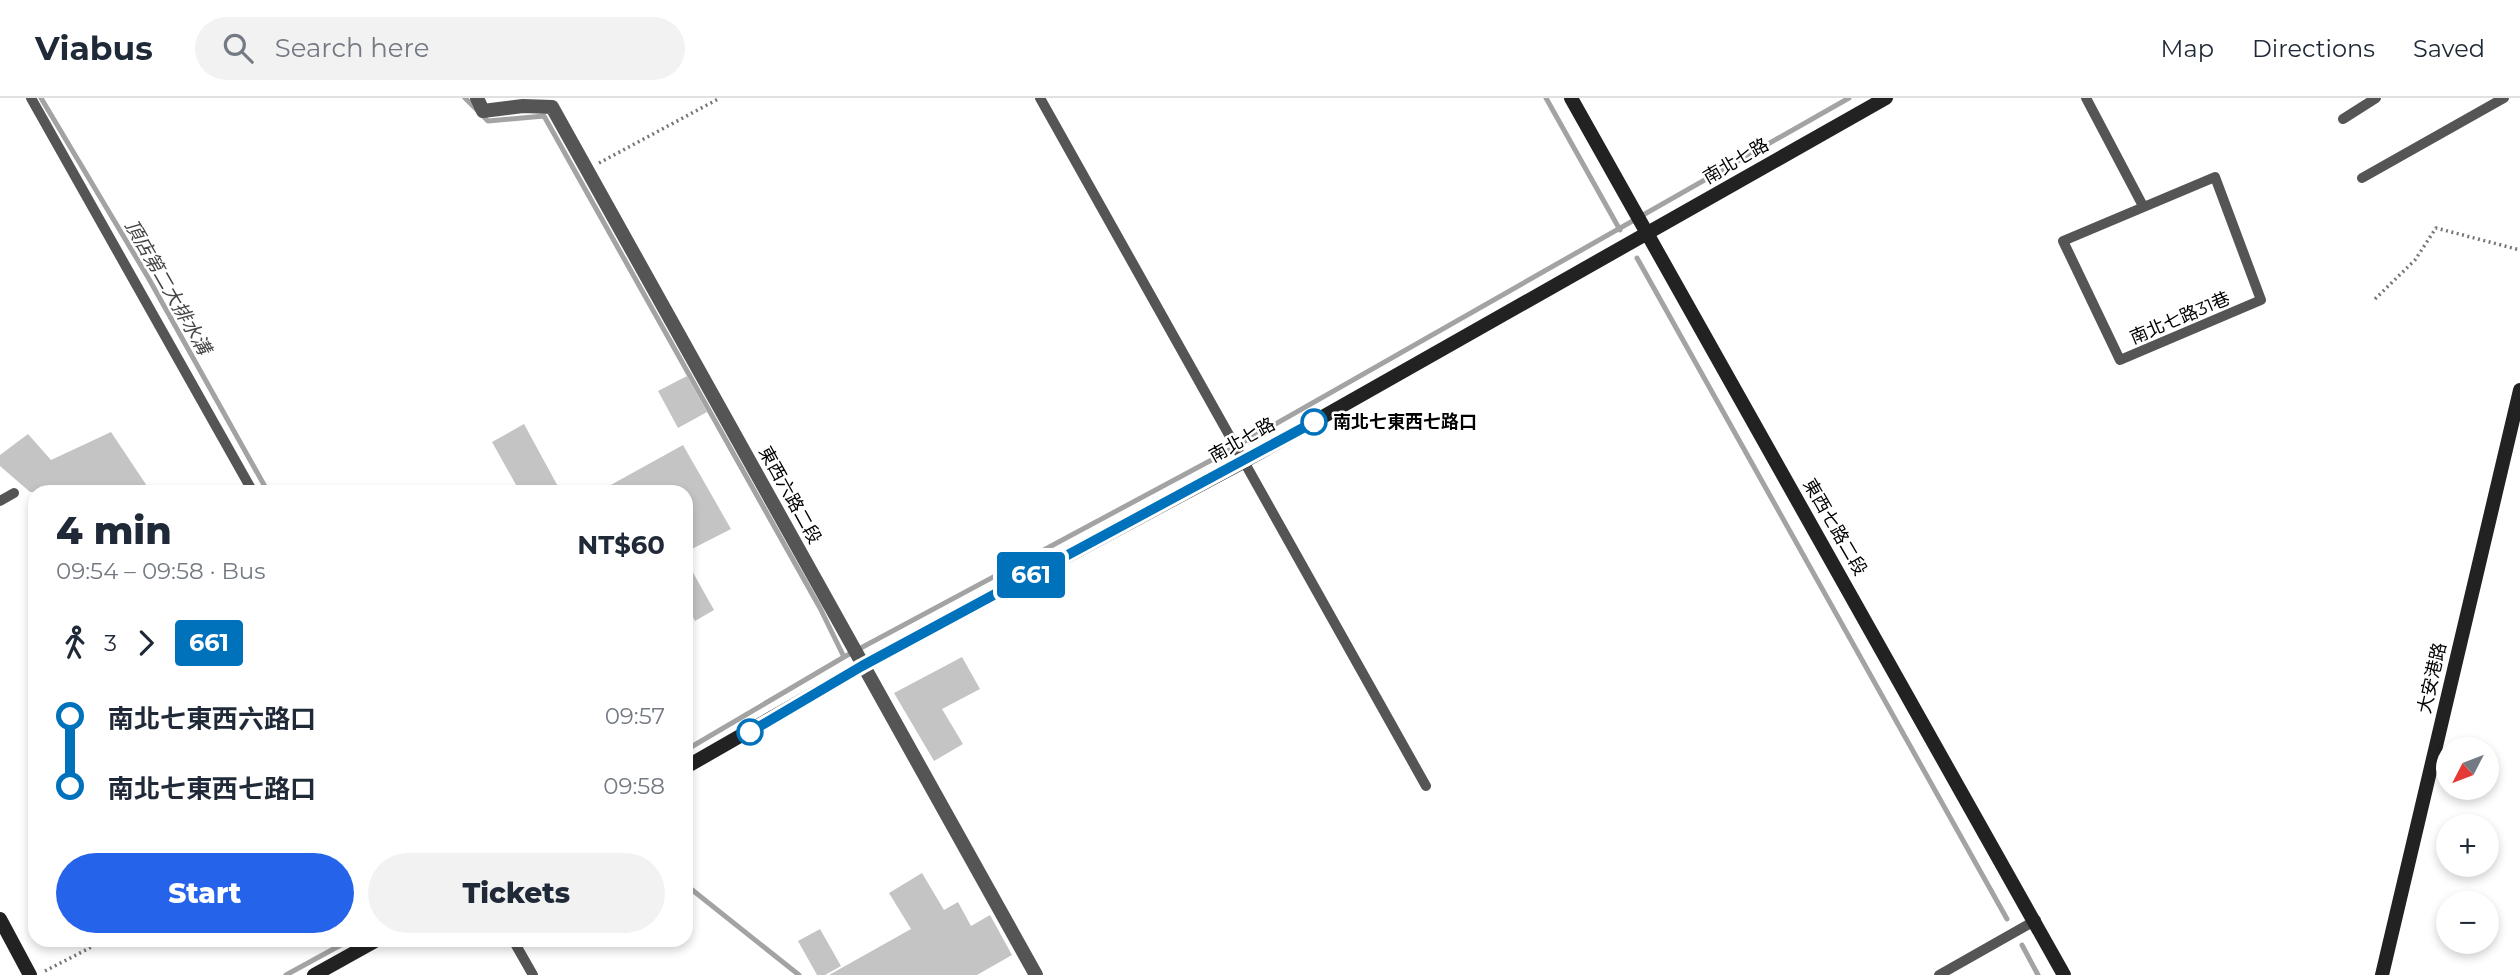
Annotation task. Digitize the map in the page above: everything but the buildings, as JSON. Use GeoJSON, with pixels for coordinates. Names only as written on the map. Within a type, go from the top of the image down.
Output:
{"type":"FeatureCollection","features":[{"type":"Feature","properties":{"kind":"street","name":"東西六路二段"},"geometry":{"type":"LineString","coordinates":[[477,98],[484,111],[523,106],[552,107],[1036,975]]}},
{"type":"Feature","properties":{"kind":"street","name":"東西七路二段"},"geometry":{"type":"LineString","coordinates":[[1571,98],[2036,920],[2064,975]]}},
{"type":"Feature","properties":{"kind":"street","name":"南北七路"},"geometry":{"type":"LineString","coordinates":[[693,763],[862,666],[1243,462],[1886,98]]}},
{"type":"Feature","properties":{"kind":"street","name":"大安港路"},"geometry":{"type":"LineString","coordinates":[[2382,975],[2520,390]]}},
{"type":"Feature","properties":{"kind":"street"},"geometry":{"type":"LineString","coordinates":[[0,919],[30,975]]}},
{"type":"Feature","properties":{"kind":"street"},"geometry":{"type":"LineString","coordinates":[[314,975],[364,947]]}},
{"type":"Feature","properties":{"kind":"lane"},"geometry":{"type":"LineString","coordinates":[[31,98],[249,485]]}},
{"type":"Feature","properties":{"kind":"lane"},"geometry":{"type":"LineString","coordinates":[[1040,98],[1426,786]]}},
{"type":"Feature","properties":{"kind":"lane"},"geometry":{"type":"LineString","coordinates":[[2086,98],[2143,206]]}},
{"type":"Feature","properties":{"kind":"lane"},"geometry":{"type":"LineString","coordinates":[[2343,119],[2376,98]]}},
{"type":"Feature","properties":{"kind":"lane"},"geometry":{"type":"LineString","coordinates":[[2362,178],[2504,98]]}},
{"type":"Feature","properties":{"kind":"lane","name":"南北七路31巷"},"geometry":{"type":"LineString","coordinates":[[2215,177],[2261,300],[2120,360],[2063,241],[2143,206],[2215,177]]}},
{"type":"Feature","properties":{"kind":"lane"},"geometry":{"type":"LineString","coordinates":[[0,501],[14,493]]}},
{"type":"Feature","properties":{"kind":"lane"},"geometry":{"type":"LineString","coordinates":[[1939,975],[2036,920]]}},
{"type":"Feature","properties":{"kind":"lane"},"geometry":{"type":"LineString","coordinates":[[517,947],[533,975]]}},
{"type":"Feature","properties":{"kind":"path"},"geometry":{"type":"LineString","coordinates":[[588,169],[720,98]]}},
{"type":"Feature","properties":{"kind":"path"},"geometry":{"type":"LineString","coordinates":[[2375,299],[2415,260],[2436,228],[2520,250]]}},
{"type":"Feature","properties":{"kind":"path"},"geometry":{"type":"LineString","coordinates":[[36,975],[91,947]]}},
{"type":"Feature","properties":{"kind":"waterway","name":"頂店第二大排水溝"},"geometry":{"type":"LineString","coordinates":[[41,98],[149,279],[264,485]]}},
{"type":"Feature","properties":{"kind":"waterway"},"geometry":{"type":"LineString","coordinates":[[465,98],[488,121],[544,116],[820,608],[844,657]]}},
{"type":"Feature","properties":{"kind":"waterway"},"geometry":{"type":"LineString","coordinates":[[1546,98],[1620,230]]}},
{"type":"Feature","properties":{"kind":"waterway"},"geometry":{"type":"LineString","coordinates":[[693,746],[844,657],[1219,456],[1849,98]]}},
{"type":"Feature","properties":{"kind":"waterway"},"geometry":{"type":"LineString","coordinates":[[1637,258],[2007,919]]}},
{"type":"Feature","properties":{"kind":"waterway","name":"頂店第二大排水溝"},"geometry":{"type":"LineString","coordinates":[[693,891],[799,975]]}},
{"type":"Feature","properties":{"kind":"waterway"},"geometry":{"type":"LineString","coordinates":[[2022,945],[2038,975]]}},
{"type":"Feature","properties":{"kind":"waterway"},"geometry":{"type":"LineString","coordinates":[[286,975],[337,947]]}},
{"type":"Feature","properties":{"kind":"bus line","name":"661"},"geometry":{"type":"LineString","coordinates":[[750,732],[862,666],[1314,422]]}},
{"type":"Feature","properties":{"kind":"place","name":"南北七東西七路口"},"geometry":{"type":"Point","coordinates":[1314,422]}}]}
